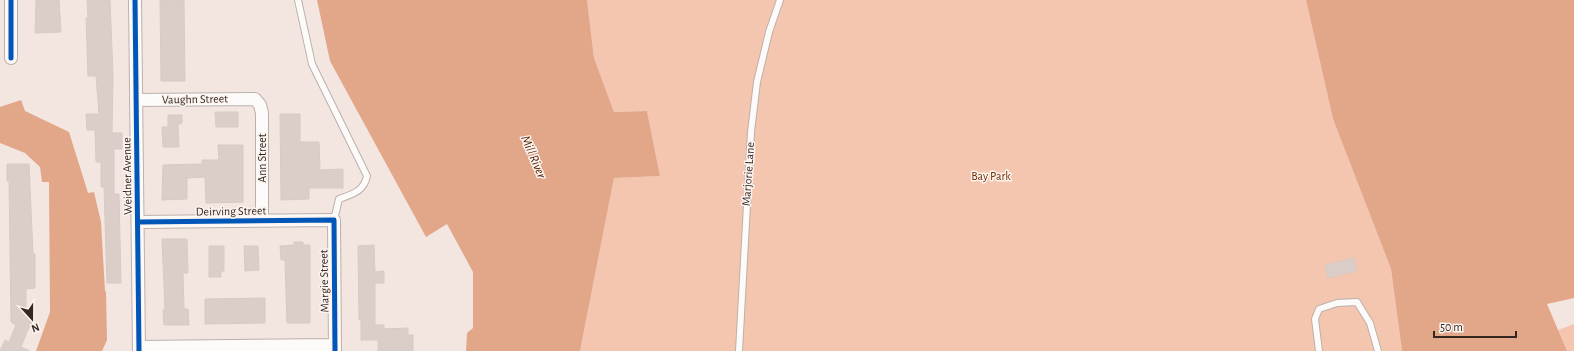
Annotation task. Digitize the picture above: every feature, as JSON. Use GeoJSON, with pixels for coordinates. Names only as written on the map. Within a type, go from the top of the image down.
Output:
{"type":"FeatureCollection","features":[{"type":"Feature","properties":{"kind":"street"},"geometry":{"type":"LineString","coordinates":[[11,0],[11,58]]}},
{"type":"Feature","properties":{"kind":"street","name":"Weidner Avenue"},"geometry":{"type":"LineString","coordinates":[[135,0],[139,349]]}},
{"type":"Feature","properties":{"kind":"street","name":"Vaughn Street"},"geometry":{"type":"LineString","coordinates":[[136,100],[255,99]]}},
{"type":"Feature","properties":{"kind":"street","name":"Ann Street"},"geometry":{"type":"LineString","coordinates":[[255,99],[260,105],[262,113],[262,220]]}},
{"type":"Feature","properties":{"kind":"street","name":"Deirving Street"},"geometry":{"type":"LineString","coordinates":[[138,222],[329,220]]}},
{"type":"Feature","properties":{"kind":"street","name":"Margie Street"},"geometry":{"type":"LineString","coordinates":[[329,220],[335,348]]}},
{"type":"Feature","properties":{"kind":"street"},"geometry":{"type":"LineString","coordinates":[[139,349],[335,348]]}},
{"type":"Feature","properties":{"kind":"lane"},"geometry":{"type":"LineString","coordinates":[[298,0],[312,64],[367,176],[365,184],[359,191],[339,199],[329,220]]}},
{"type":"Feature","properties":{"kind":"lane","name":"Marjorie Lane"},"geometry":{"type":"LineString","coordinates":[[739,351],[751,132],[757,82],[769,32],[780,0]]}},
{"type":"Feature","properties":{"kind":"lane"},"geometry":{"type":"LineString","coordinates":[[1319,351],[1315,319],[1319,309],[1337,303],[1357,302],[1370,323],[1378,351]]}},
{"type":"Feature","properties":{"kind":"green space","name":"Bay Park"},"geometry":{"type":"Polygon","coordinates":[[[587,0],[1306,0],[1333,119],[1391,269],[1402,351],[580,351],[614,178],[660,176],[647,111],[614,112],[594,58],[587,0]]]}},
{"type":"Feature","properties":{"kind":"green space"},"geometry":{"type":"Polygon","coordinates":[[[1574,324],[1574,351],[1567,351],[1558,330],[1574,324]]]}},
{"type":"Feature","properties":{"kind":"water","name":"Mill River"},"geometry":{"type":"Polygon","coordinates":[[[317,0],[587,0],[594,58],[614,112],[647,111],[660,176],[614,178],[580,351],[466,351],[467,333],[473,328],[473,272],[447,224],[426,237],[330,61],[317,0]]]}},
{"type":"Feature","properties":{"kind":"water"},"geometry":{"type":"Polygon","coordinates":[[[1306,0],[1574,0],[1574,298],[1547,304],[1567,351],[1402,351],[1391,269],[1333,119],[1306,0]]]}},
{"type":"Feature","properties":{"kind":"water"},"geometry":{"type":"Polygon","coordinates":[[[21,100],[25,111],[69,132],[88,193],[94,192],[101,222],[106,292],[107,340],[102,351],[36,351],[50,312],[49,182],[42,182],[40,167],[25,153],[0,143],[0,107],[21,100]]]}},
{"type":"Feature","properties":{"kind":"building"},"geometry":{"type":"Polygon","coordinates":[[[36,0],[59,0],[61,32],[35,33],[36,0]]]}},
{"type":"Feature","properties":{"kind":"building"},"geometry":{"type":"Polygon","coordinates":[[[87,0],[110,0],[113,75],[112,133],[122,133],[122,149],[114,149],[114,194],[119,194],[121,283],[107,283],[104,187],[101,187],[101,162],[96,162],[95,130],[87,130],[86,114],[99,114],[96,76],[88,76],[86,18],[88,18],[87,0]]]}},
{"type":"Feature","properties":{"kind":"building"},"geometry":{"type":"Polygon","coordinates":[[[160,0],[184,0],[185,81],[161,81],[160,0]]]}},
{"type":"Feature","properties":{"kind":"building"},"geometry":{"type":"Polygon","coordinates":[[[215,112],[238,112],[238,127],[216,127],[215,112]]]}},
{"type":"Feature","properties":{"kind":"building"},"geometry":{"type":"Polygon","coordinates":[[[280,114],[300,114],[300,142],[319,142],[320,170],[343,169],[343,188],[309,188],[309,199],[281,200],[280,114]]]}},
{"type":"Feature","properties":{"kind":"building"},"geometry":{"type":"Polygon","coordinates":[[[168,115],[182,115],[182,123],[178,125],[179,147],[163,147],[162,127],[168,127],[168,115]]]}},
{"type":"Feature","properties":{"kind":"building"},"geometry":{"type":"Polygon","coordinates":[[[218,145],[243,145],[243,202],[206,203],[205,177],[187,178],[187,199],[162,200],[163,165],[202,164],[202,160],[219,160],[218,145]]]}},
{"type":"Feature","properties":{"kind":"building"},"geometry":{"type":"Polygon","coordinates":[[[7,164],[29,164],[33,254],[35,254],[35,288],[26,289],[26,309],[31,309],[32,327],[29,327],[21,347],[30,351],[0,351],[5,340],[9,342],[16,325],[11,322],[9,180],[7,181],[7,164]]]}},
{"type":"Feature","properties":{"kind":"building"},"geometry":{"type":"Polygon","coordinates":[[[162,239],[187,239],[188,273],[183,273],[184,309],[188,309],[189,325],[164,325],[163,310],[165,310],[162,239]]]}},
{"type":"Feature","properties":{"kind":"building"},"geometry":{"type":"Polygon","coordinates":[[[294,242],[303,242],[303,245],[310,245],[310,323],[287,323],[285,260],[281,260],[280,246],[294,245],[294,242]]]}},
{"type":"Feature","properties":{"kind":"building"},"geometry":{"type":"Polygon","coordinates":[[[374,245],[375,272],[384,271],[384,283],[375,283],[375,325],[384,325],[384,329],[408,328],[408,335],[413,335],[413,351],[378,351],[378,340],[361,340],[361,320],[359,320],[358,246],[374,245]]]}},
{"type":"Feature","properties":{"kind":"building"},"geometry":{"type":"Polygon","coordinates":[[[209,246],[224,246],[224,271],[221,271],[221,277],[209,277],[209,246]]]}},
{"type":"Feature","properties":{"kind":"building"},"geometry":{"type":"Polygon","coordinates":[[[244,246],[258,246],[259,270],[245,271],[244,246]]]}},
{"type":"Feature","properties":{"kind":"building"},"geometry":{"type":"Polygon","coordinates":[[[1354,258],[1356,271],[1328,278],[1325,265],[1354,258]]]}},
{"type":"Feature","properties":{"kind":"building"},"geometry":{"type":"Polygon","coordinates":[[[265,298],[265,323],[205,324],[205,299],[265,298]]]}},
{"type":"Feature","properties":{"kind":"cycle path"},"geometry":{"type":"LineString","coordinates":[[11,0],[11,58]]}},
{"type":"Feature","properties":{"kind":"cycle path"},"geometry":{"type":"LineString","coordinates":[[135,0],[139,351]]}},
{"type":"Feature","properties":{"kind":"cycle path"},"geometry":{"type":"LineString","coordinates":[[138,222],[334,220],[335,351]]}}]}
